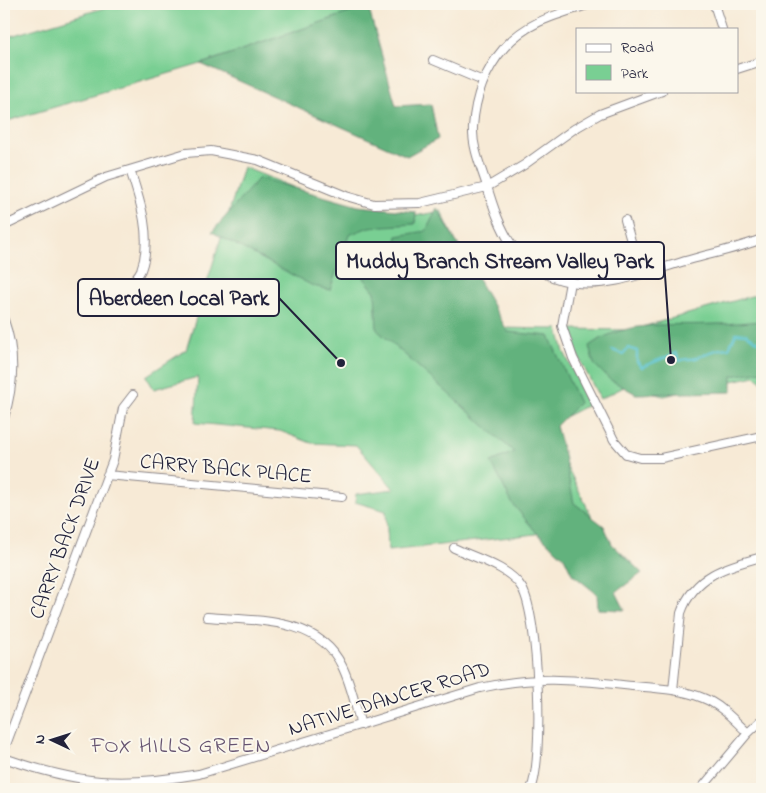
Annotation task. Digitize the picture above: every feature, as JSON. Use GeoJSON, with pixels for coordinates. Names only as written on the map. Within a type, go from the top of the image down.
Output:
{"type":"FeatureCollection","features":[{"type":"Feature","properties":{"kind":"street"},"geometry":{"type":"LineString","coordinates":[[591,4],[534,23],[521,32],[503,49],[483,81],[476,102],[473,129],[477,154],[498,222],[513,249],[535,268],[570,282],[602,283],[762,239]]}},
{"type":"Feature","properties":{"kind":"street"},"geometry":{"type":"LineString","coordinates":[[714,4],[722,28]]}},
{"type":"Feature","properties":{"kind":"street"},"geometry":{"type":"LineString","coordinates":[[433,60],[483,81]]}},
{"type":"Feature","properties":{"kind":"street"},"geometry":{"type":"LineString","coordinates":[[738,69],[762,61]]}},
{"type":"Feature","properties":{"kind":"street"},"geometry":{"type":"LineString","coordinates":[[4,226],[80,188],[186,153],[212,151],[237,154],[258,160],[346,196],[374,204],[420,203],[487,187],[524,165],[572,130],[600,114],[659,92]]}},
{"type":"Feature","properties":{"kind":"street"},"geometry":{"type":"LineString","coordinates":[[126,287],[137,277],[141,269],[145,245],[142,203],[130,170]]}},
{"type":"Feature","properties":{"kind":"street"},"geometry":{"type":"LineString","coordinates":[[625,220],[640,273]]}},
{"type":"Feature","properties":{"kind":"street"},"geometry":{"type":"LineString","coordinates":[[570,282],[562,326],[573,358],[614,440],[626,454],[640,458],[661,458],[762,436]]}},
{"type":"Feature","properties":{"kind":"street"},"geometry":{"type":"LineString","coordinates":[[4,320],[10,337],[13,365],[12,386],[4,418]]}},
{"type":"Feature","properties":{"kind":"street","name":"CARRY BACK DRIVE"},"geometry":{"type":"LineString","coordinates":[[4,750],[108,475],[123,408],[133,395]]}},
{"type":"Feature","properties":{"kind":"street","name":"CARRY BACK PLACE"},"geometry":{"type":"LineString","coordinates":[[108,475],[342,496]]}},
{"type":"Feature","properties":{"kind":"street"},"geometry":{"type":"LineString","coordinates":[[454,548],[507,573],[522,588],[530,612],[536,679],[538,752],[535,780],[531,789]]}},
{"type":"Feature","properties":{"kind":"street"},"geometry":{"type":"LineString","coordinates":[[673,690],[681,613],[685,602],[706,578],[729,566],[762,557]]}},
{"type":"Feature","properties":{"kind":"street"},"geometry":{"type":"LineString","coordinates":[[207,617],[289,624],[313,634],[328,646],[341,663],[360,724]]}},
{"type":"Feature","properties":{"kind":"street","name":"NATIVE DANCER ROAD"},"geometry":{"type":"LineString","coordinates":[[4,758],[74,779],[153,786],[480,688],[507,682],[551,678],[673,690],[709,701],[725,711],[748,733]]}},
{"type":"Feature","properties":{"kind":"street"},"geometry":{"type":"LineString","coordinates":[[701,789],[748,733],[762,720]]}},
{"type":"Feature","properties":{"kind":"green space"},"geometry":{"type":"Polygon","coordinates":[[[117,4],[375,4],[201,64],[4,122],[4,38],[117,4]]]}},
{"type":"Feature","properties":{"kind":"green space"},"geometry":{"type":"Polygon","coordinates":[[[368,6],[396,106],[431,104],[438,139],[407,156],[201,64],[368,6]]]}},
{"type":"Feature","properties":{"kind":"green space"},"geometry":{"type":"Polygon","coordinates":[[[243,167],[350,210],[405,218],[441,211],[498,328],[558,329],[564,352],[590,404],[547,426],[597,527],[388,551],[386,511],[355,502],[356,494],[394,489],[356,445],[311,443],[280,431],[195,423],[198,377],[154,389],[146,376],[186,350],[243,167]]]}},
{"type":"Feature","properties":{"kind":"green space"},"geometry":{"type":"Polygon","coordinates":[[[259,178],[358,206],[416,212],[415,224],[369,227],[349,235],[330,290],[313,286],[212,232],[259,178]]]}},
{"type":"Feature","properties":{"kind":"green space"},"geometry":{"type":"Polygon","coordinates":[[[437,208],[508,332],[549,336],[579,403],[556,426],[574,503],[604,526],[612,544],[642,573],[616,592],[625,610],[598,609],[597,594],[572,574],[564,557],[536,532],[512,503],[491,462],[514,452],[377,330],[375,292],[364,278],[377,249],[395,246],[397,236],[426,231],[437,208]]]}},
{"type":"Feature","properties":{"kind":"green space"},"geometry":{"type":"Polygon","coordinates":[[[762,293],[762,382],[755,376],[664,396],[624,387],[600,399],[572,344],[568,329],[631,330],[762,293]]]}},
{"type":"Feature","properties":{"kind":"green space"},"geometry":{"type":"Polygon","coordinates":[[[762,321],[762,371],[732,376],[732,392],[636,394],[609,379],[594,364],[589,346],[603,337],[618,331],[634,328],[762,321]]]}},
{"type":"Feature","properties":{"kind":"waterway"},"geometry":{"type":"LineString","coordinates":[[612,350],[623,354],[628,348],[637,351],[637,362],[642,367],[676,353],[680,361],[696,358],[715,350],[729,348],[736,333],[746,334],[762,344]]}},
{"type":"Feature","properties":{"kind":"place","name":"Muddy Branch Stream Valley Park"},"geometry":{"type":"Point","coordinates":[671,360]}},
{"type":"Feature","properties":{"kind":"place","name":"Aberdeen Local Park"},"geometry":{"type":"Point","coordinates":[341,363]}},
{"type":"Feature","properties":{"kind":"district","name":"FOX HILLS GREEN"},"geometry":{"type":"Point","coordinates":[181,744]}}]}
